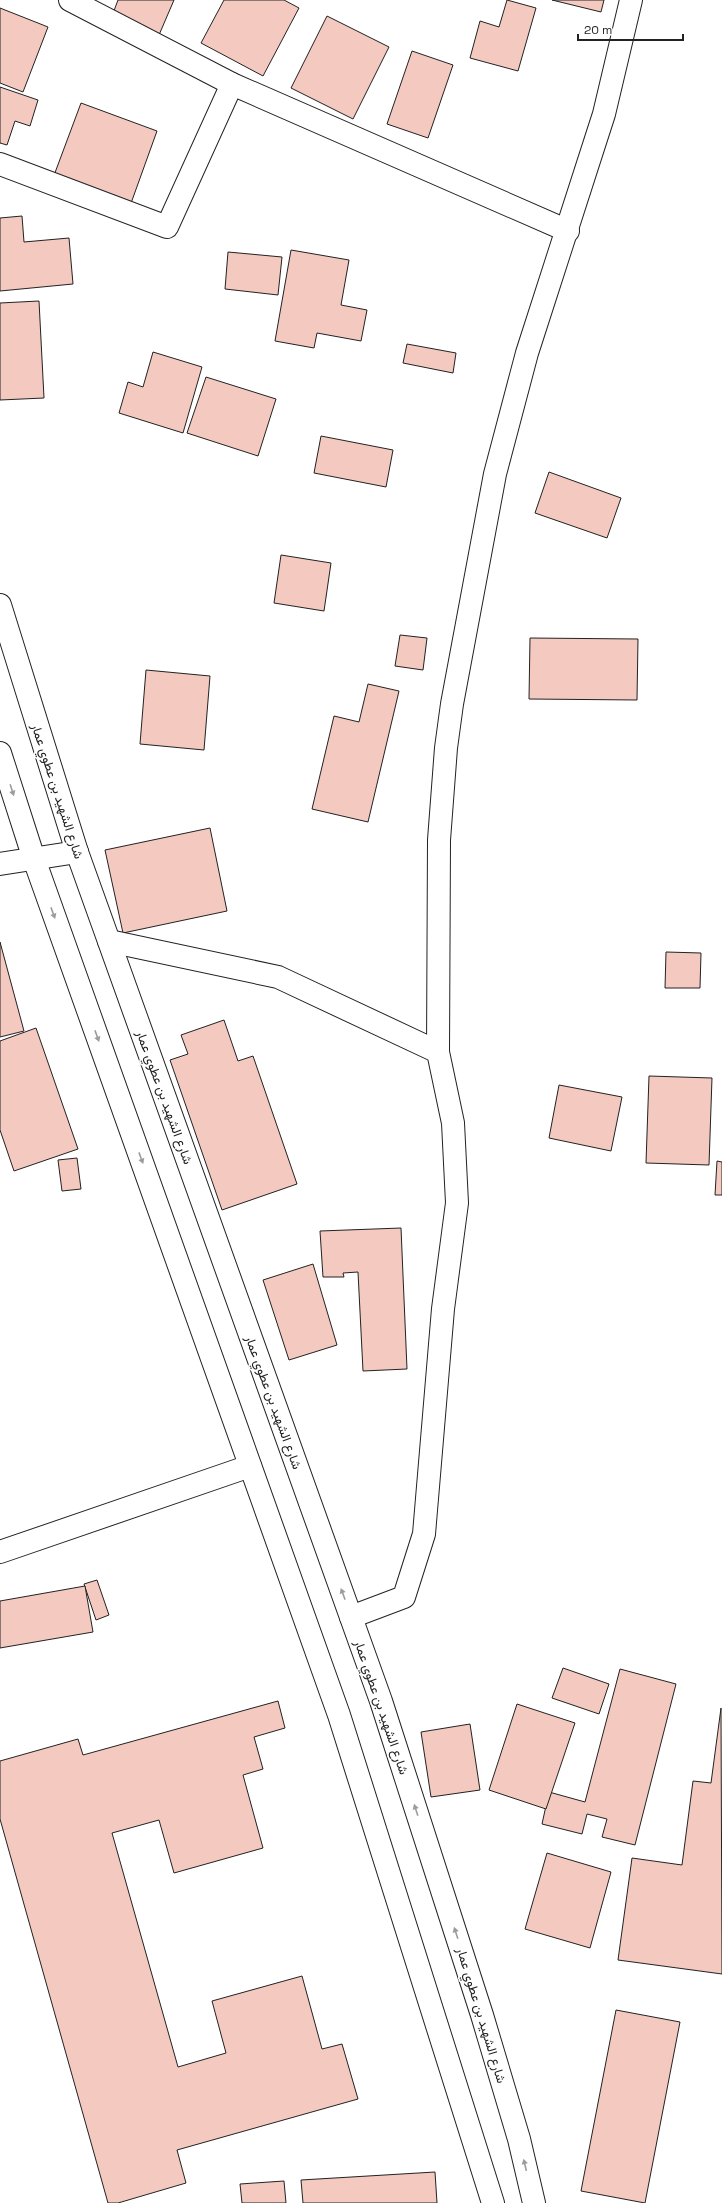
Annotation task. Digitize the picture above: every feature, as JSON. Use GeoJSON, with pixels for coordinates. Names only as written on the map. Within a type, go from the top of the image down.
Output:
{"type":"FeatureCollection","features":[{"type":"Feature","properties":{"kind":"street"},"geometry":{"type":"LineString","coordinates":[[70,0],[232,84],[568,231]]}},
{"type":"Feature","properties":{"kind":"street"},"geometry":{"type":"LineString","coordinates":[[351,1617],[404,1597],[424,1534],[443,1309],[456,1203],[453,1123],[438,1052],[439,840],[446,748],[452,704],[495,474],[527,353],[568,231],[604,114],[631,0]]}},
{"type":"Feature","properties":{"kind":"street"},"geometry":{"type":"LineString","coordinates":[[0,164],[167,227],[232,84]]}},
{"type":"Feature","properties":{"kind":"street","name":"شارع الشهيد بن عطوي عمار"},"geometry":{"type":"LineString","coordinates":[[0,605],[77,852],[381,1701],[482,2015],[519,2139],[534,2203]]}},
{"type":"Feature","properties":{"kind":"street"},"geometry":{"type":"LineString","coordinates":[[0,753],[34,859],[339,1715],[493,2203]]}},
{"type":"Feature","properties":{"kind":"street"},"geometry":{"type":"LineString","coordinates":[[0,864],[77,852]]}},
{"type":"Feature","properties":{"kind":"street"},"geometry":{"type":"LineString","coordinates":[[109,941],[278,978],[438,1052]]}},
{"type":"Feature","properties":{"kind":"street"},"geometry":{"type":"LineString","coordinates":[[0,1552],[250,1466]]}},
{"type":"Feature","properties":{"kind":"building"},"geometry":{"type":"Polygon","coordinates":[[[118,0],[174,0],[159,35],[112,16],[118,0]]]}},
{"type":"Feature","properties":{"kind":"building"},"geometry":{"type":"Polygon","coordinates":[[[224,0],[284,0],[299,8],[263,76],[201,43],[224,0]]]}},
{"type":"Feature","properties":{"kind":"building"},"geometry":{"type":"Polygon","coordinates":[[[507,0],[536,8],[518,71],[470,58],[480,21],[499,27],[507,0]]]}},
{"type":"Feature","properties":{"kind":"building"},"geometry":{"type":"Polygon","coordinates":[[[552,0],[604,0],[601,12],[552,0]]]}},
{"type":"Feature","properties":{"kind":"building"},"geometry":{"type":"Polygon","coordinates":[[[0,8],[48,27],[23,92],[0,83],[0,8]]]}},
{"type":"Feature","properties":{"kind":"building"},"geometry":{"type":"Polygon","coordinates":[[[327,16],[389,47],[353,119],[291,88],[327,16]]]}},
{"type":"Feature","properties":{"kind":"building"},"geometry":{"type":"Polygon","coordinates":[[[412,51],[453,65],[428,138],[387,124],[412,51]]]}},
{"type":"Feature","properties":{"kind":"building"},"geometry":{"type":"Polygon","coordinates":[[[0,87],[38,100],[30,126],[15,121],[7,145],[0,143],[0,87]]]}},
{"type":"Feature","properties":{"kind":"building"},"geometry":{"type":"Polygon","coordinates":[[[81,103],[157,131],[130,206],[53,178],[81,103]]]}},
{"type":"Feature","properties":{"kind":"building"},"geometry":{"type":"Polygon","coordinates":[[[22,216],[24,242],[69,238],[73,284],[0,291],[0,218],[22,216]]]}},
{"type":"Feature","properties":{"kind":"building"},"geometry":{"type":"Polygon","coordinates":[[[291,250],[349,260],[341,305],[367,310],[361,341],[317,333],[314,348],[275,341],[291,250]]]}},
{"type":"Feature","properties":{"kind":"building"},"geometry":{"type":"Polygon","coordinates":[[[228,252],[282,257],[278,295],[225,289],[228,252]]]}},
{"type":"Feature","properties":{"kind":"building"},"geometry":{"type":"Polygon","coordinates":[[[39,301],[44,398],[0,400],[0,303],[39,301]]]}},
{"type":"Feature","properties":{"kind":"building"},"geometry":{"type":"Polygon","coordinates":[[[407,344],[456,353],[453,373],[403,363],[407,344]]]}},
{"type":"Feature","properties":{"kind":"building"},"geometry":{"type":"Polygon","coordinates":[[[153,352],[202,367],[183,433],[119,413],[128,382],[143,387],[153,352]]]}},
{"type":"Feature","properties":{"kind":"building"},"geometry":{"type":"Polygon","coordinates":[[[206,377],[276,399],[258,456],[187,433],[206,377]]]}},
{"type":"Feature","properties":{"kind":"building"},"geometry":{"type":"Polygon","coordinates":[[[321,436],[393,450],[386,487],[314,473],[321,436]]]}},
{"type":"Feature","properties":{"kind":"building"},"geometry":{"type":"Polygon","coordinates":[[[549,472],[621,498],[607,538],[535,513],[549,472]]]}},
{"type":"Feature","properties":{"kind":"building"},"geometry":{"type":"Polygon","coordinates":[[[281,555],[331,563],[324,611],[274,603],[281,555]]]}},
{"type":"Feature","properties":{"kind":"building"},"geometry":{"type":"Polygon","coordinates":[[[400,635],[427,638],[423,670],[395,666],[400,635]]]}},
{"type":"Feature","properties":{"kind":"building"},"geometry":{"type":"Polygon","coordinates":[[[530,638],[638,639],[637,700],[529,699],[530,638]]]}},
{"type":"Feature","properties":{"kind":"building"},"geometry":{"type":"Polygon","coordinates":[[[146,670],[210,676],[204,750],[140,744],[146,670]]]}},
{"type":"Feature","properties":{"kind":"building"},"geometry":{"type":"Polygon","coordinates":[[[368,684],[399,691],[368,822],[312,809],[334,716],[359,722],[368,684]]]}},
{"type":"Feature","properties":{"kind":"building"},"geometry":{"type":"Polygon","coordinates":[[[210,828],[227,911],[123,933],[105,850],[210,828]]]}},
{"type":"Feature","properties":{"kind":"building"},"geometry":{"type":"Polygon","coordinates":[[[0,942],[24,1031],[0,1037],[0,942]]]}},
{"type":"Feature","properties":{"kind":"building"},"geometry":{"type":"Polygon","coordinates":[[[666,952],[701,953],[700,988],[665,988],[666,952]]]}},
{"type":"Feature","properties":{"kind":"building"},"geometry":{"type":"Polygon","coordinates":[[[224,1020],[238,1061],[253,1056],[297,1184],[222,1210],[170,1060],[188,1054],[181,1035],[224,1020]]]}},
{"type":"Feature","properties":{"kind":"building"},"geometry":{"type":"Polygon","coordinates":[[[36,1028],[78,1149],[14,1171],[0,1130],[0,1041],[36,1028]]]}},
{"type":"Feature","properties":{"kind":"building"},"geometry":{"type":"Polygon","coordinates":[[[649,1076],[712,1078],[709,1165],[646,1163],[649,1076]]]}},
{"type":"Feature","properties":{"kind":"building"},"geometry":{"type":"Polygon","coordinates":[[[559,1085],[622,1097],[611,1151],[549,1138],[559,1085]]]}},
{"type":"Feature","properties":{"kind":"building"},"geometry":{"type":"Polygon","coordinates":[[[77,1158],[81,1189],[62,1191],[58,1160],[77,1158]]]}},
{"type":"Feature","properties":{"kind":"building"},"geometry":{"type":"Polygon","coordinates":[[[717,1161],[722,1162],[722,1195],[715,1195],[717,1161]]]}},
{"type":"Feature","properties":{"kind":"building"},"geometry":{"type":"Polygon","coordinates":[[[401,1228],[407,1369],[363,1371],[358,1272],[343,1273],[344,1277],[323,1277],[320,1231],[401,1228]]]}},
{"type":"Feature","properties":{"kind":"building"},"geometry":{"type":"Polygon","coordinates":[[[313,1264],[337,1345],[289,1360],[263,1280],[313,1264]]]}},
{"type":"Feature","properties":{"kind":"building"},"geometry":{"type":"Polygon","coordinates":[[[97,1580],[109,1615],[96,1620],[84,1584],[97,1580]]]}},
{"type":"Feature","properties":{"kind":"building"},"geometry":{"type":"Polygon","coordinates":[[[85,1586],[93,1632],[0,1648],[0,1601],[85,1586]]]}},
{"type":"Feature","properties":{"kind":"building"},"geometry":{"type":"Polygon","coordinates":[[[563,1668],[609,1684],[599,1714],[552,1698],[563,1668]]]}},
{"type":"Feature","properties":{"kind":"building"},"geometry":{"type":"Polygon","coordinates":[[[620,1669],[676,1684],[635,1845],[602,1837],[607,1819],[587,1814],[582,1834],[542,1824],[549,1792],[585,1802],[620,1669]]]}},
{"type":"Feature","properties":{"kind":"building"},"geometry":{"type":"Polygon","coordinates":[[[278,1701],[285,1728],[254,1737],[263,1769],[243,1775],[263,1848],[174,1873],[159,1820],[112,1833],[178,2067],[226,2053],[212,2001],[302,1976],[322,2049],[342,2044],[358,2099],[177,2150],[186,2183],[118,2203],[108,2203],[0,1819],[0,1761],[78,1739],[83,1755],[278,1701]]]}},
{"type":"Feature","properties":{"kind":"building"},"geometry":{"type":"Polygon","coordinates":[[[517,1704],[575,1723],[546,1809],[489,1790],[517,1704]]]}},
{"type":"Feature","properties":{"kind":"building"},"geometry":{"type":"Polygon","coordinates":[[[721,1708],[722,1974],[618,1960],[632,1858],[682,1865],[693,1781],[711,1783],[721,1708]]]}},
{"type":"Feature","properties":{"kind":"building"},"geometry":{"type":"Polygon","coordinates":[[[470,1724],[480,1790],[431,1797],[421,1732],[470,1724]]]}},
{"type":"Feature","properties":{"kind":"building"},"geometry":{"type":"Polygon","coordinates":[[[547,1853],[611,1872],[590,1948],[525,1929],[547,1853]]]}},
{"type":"Feature","properties":{"kind":"building"},"geometry":{"type":"Polygon","coordinates":[[[616,2010],[680,2022],[645,2203],[581,2191],[616,2010]]]}},
{"type":"Feature","properties":{"kind":"building"},"geometry":{"type":"Polygon","coordinates":[[[435,2172],[437,2203],[303,2203],[301,2180],[435,2172]]]}},
{"type":"Feature","properties":{"kind":"building"},"geometry":{"type":"Polygon","coordinates":[[[284,2181],[286,2203],[242,2203],[240,2184],[284,2181]]]}}]}
